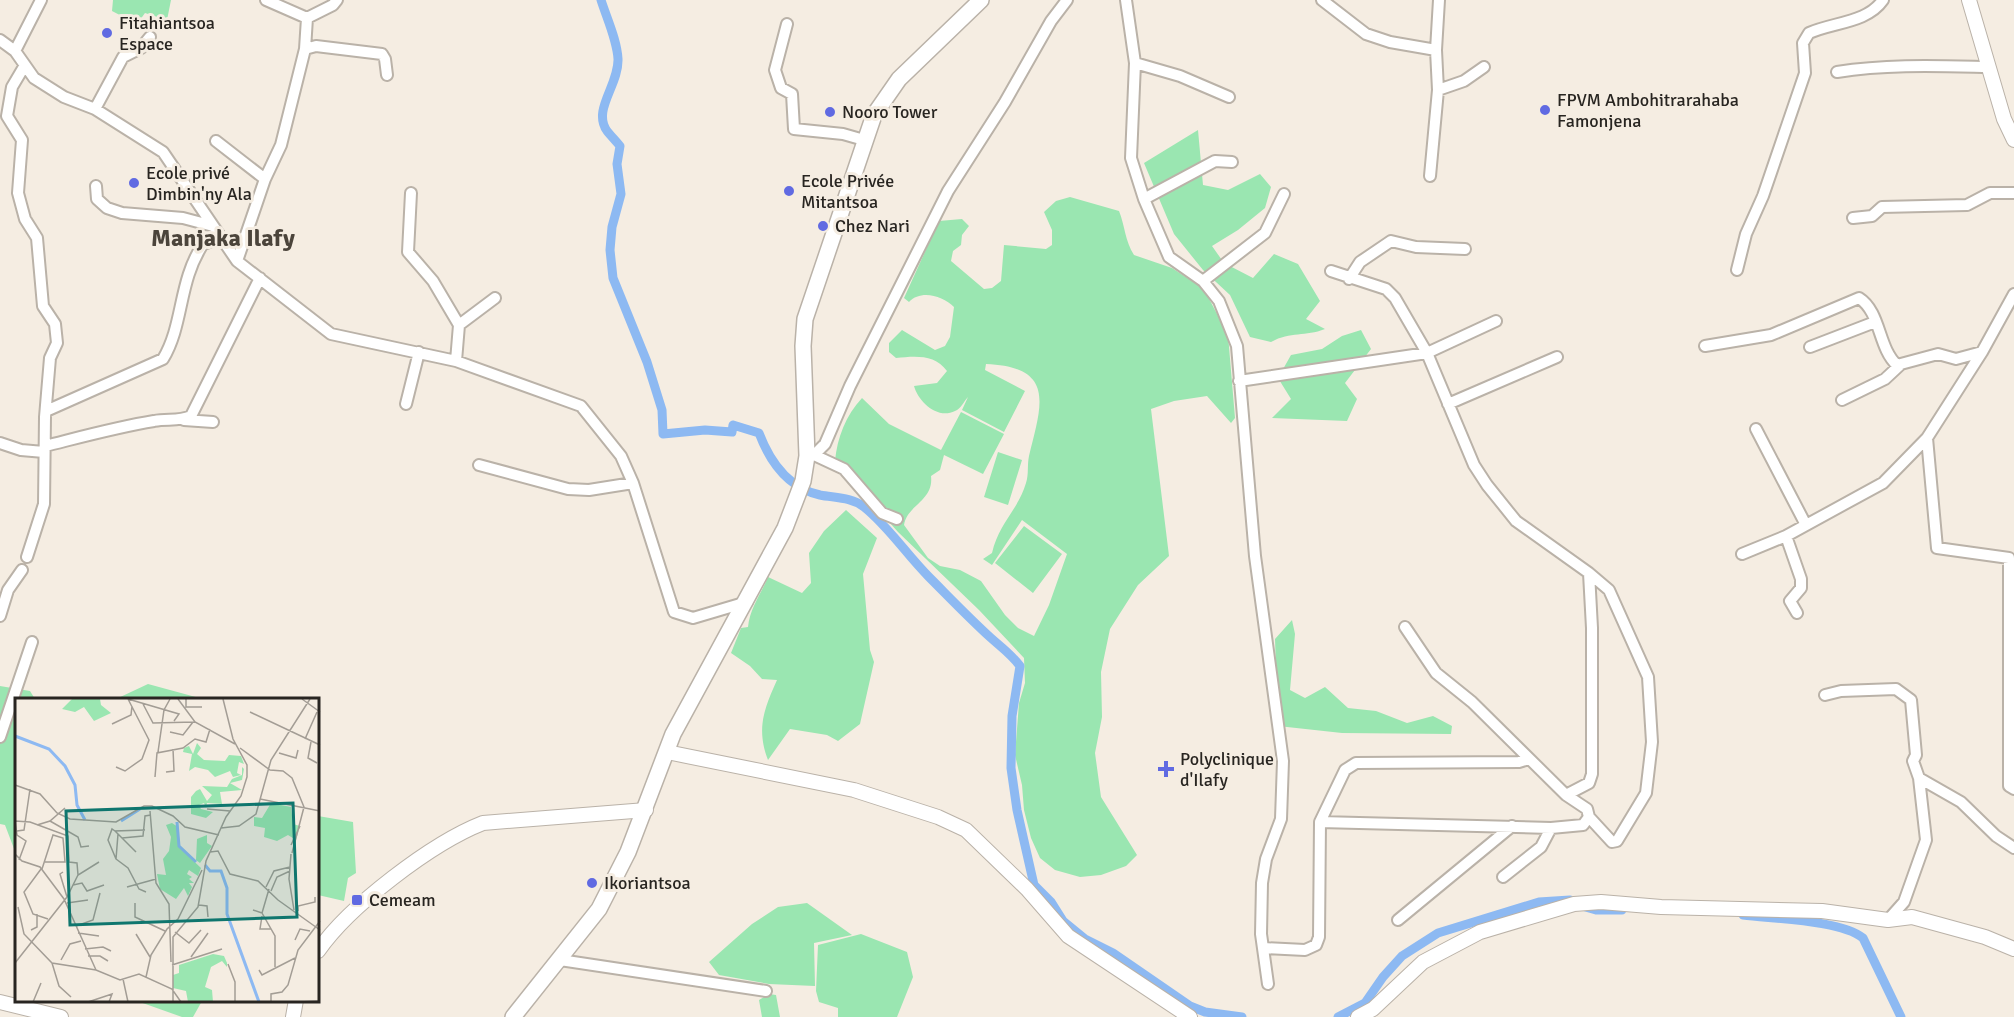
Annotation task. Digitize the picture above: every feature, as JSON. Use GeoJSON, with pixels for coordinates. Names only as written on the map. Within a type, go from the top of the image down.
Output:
{"type":"FeatureCollection","features":[{"type":"Feature","properties":{"kind":"main road"},"geometry":{"type":"LineString","coordinates":[[513,1017],[561,960],[599,909],[628,852],[667,752],[706,671],[747,602],[786,528],[811,455],[802,346],[805,319],[874,115],[899,79],[981,0]]}},
{"type":"Feature","properties":{"kind":"street"},"geometry":{"type":"LineString","coordinates":[[15,51],[41,0]]}},
{"type":"Feature","properties":{"kind":"street"},"geometry":{"type":"LineString","coordinates":[[266,0],[307,18],[333,6],[337,0]]}},
{"type":"Feature","properties":{"kind":"street"},"geometry":{"type":"LineString","coordinates":[[897,519],[882,513],[844,469],[811,455],[825,444],[850,386],[948,191],[1005,102],[1051,21],[1067,0]]}},
{"type":"Feature","properties":{"kind":"street"},"geometry":{"type":"LineString","coordinates":[[1126,0],[1135,63],[1131,158],[1144,199],[1169,257],[1203,281],[1219,301],[1237,346],[1255,556],[1283,761],[1281,819],[1266,859],[1262,883],[1263,948],[1268,984]]}},
{"type":"Feature","properties":{"kind":"street"},"geometry":{"type":"LineString","coordinates":[[1322,0],[1366,34],[1390,42],[1436,50]]}},
{"type":"Feature","properties":{"kind":"street"},"geometry":{"type":"LineString","coordinates":[[1430,176],[1438,90],[1436,50],[1439,0]]}},
{"type":"Feature","properties":{"kind":"street"},"geometry":{"type":"LineString","coordinates":[[1737,270],[1746,234],[1763,196],[1805,73],[1806,57],[1803,43],[1809,33],[1862,17],[1875,11],[1883,0]]}},
{"type":"Feature","properties":{"kind":"street"},"geometry":{"type":"LineString","coordinates":[[1969,0],[2004,119],[2014,140]]}},
{"type":"Feature","properties":{"kind":"street"},"geometry":{"type":"LineString","coordinates":[[237,261],[265,179],[281,145],[305,49],[307,18]]}},
{"type":"Feature","properties":{"kind":"street"},"geometry":{"type":"LineString","coordinates":[[787,24],[775,70],[781,88],[792,94],[794,129],[843,134],[864,140]]}},
{"type":"Feature","properties":{"kind":"street"},"geometry":{"type":"LineString","coordinates":[[95,109],[123,57],[141,48],[150,38]]}},
{"type":"Feature","properties":{"kind":"street"},"geometry":{"type":"LineString","coordinates":[[0,40],[15,51],[34,78],[64,98],[95,109],[163,152],[237,261],[331,334],[456,361],[581,406],[621,456],[633,483],[674,612],[693,618],[747,602]]}},
{"type":"Feature","properties":{"kind":"street"},"geometry":{"type":"LineString","coordinates":[[305,49],[316,46],[382,54],[386,59],[387,75]]}},
{"type":"Feature","properties":{"kind":"street"},"geometry":{"type":"LineString","coordinates":[[1135,63],[1180,76],[1229,97]]}},
{"type":"Feature","properties":{"kind":"street"},"geometry":{"type":"LineString","coordinates":[[25,65],[12,87],[7,116],[22,140],[18,193],[25,219],[37,238],[43,306],[54,324],[57,343],[50,358],[46,411],[44,504],[27,556]]}},
{"type":"Feature","properties":{"kind":"street"},"geometry":{"type":"LineString","coordinates":[[1837,72],[1870,67],[1919,65],[1989,67]]}},
{"type":"Feature","properties":{"kind":"street"},"geometry":{"type":"LineString","coordinates":[[1438,90],[1464,81],[1484,67]]}},
{"type":"Feature","properties":{"kind":"street"},"geometry":{"type":"LineString","coordinates":[[216,141],[265,179]]}},
{"type":"Feature","properties":{"kind":"street"},"geometry":{"type":"LineString","coordinates":[[1144,199],[1215,161],[1232,162]]}},
{"type":"Feature","properties":{"kind":"street"},"geometry":{"type":"LineString","coordinates":[[96,186],[97,199],[106,208],[122,213],[183,218],[213,226]]}},
{"type":"Feature","properties":{"kind":"street"},"geometry":{"type":"LineString","coordinates":[[411,193],[408,252],[433,281],[459,325],[456,361]]}},
{"type":"Feature","properties":{"kind":"street"},"geometry":{"type":"LineString","coordinates":[[1853,218],[1872,216],[1882,207],[1967,205],[1990,193],[2014,193]]}},
{"type":"Feature","properties":{"kind":"street"},"geometry":{"type":"LineString","coordinates":[[1203,281],[1265,233],[1284,194]]}},
{"type":"Feature","properties":{"kind":"street"},"geometry":{"type":"LineString","coordinates":[[46,411],[162,360],[170,348],[183,284],[192,262],[203,244],[221,238]]}},
{"type":"Feature","properties":{"kind":"street"},"geometry":{"type":"LineString","coordinates":[[1349,279],[1360,262],[1391,241],[1416,247],[1465,249]]}},
{"type":"Feature","properties":{"kind":"street"},"geometry":{"type":"LineString","coordinates":[[1331,271],[1349,279],[1386,289],[1395,298],[1427,352],[1474,465],[1516,522],[1589,573],[1609,590],[1648,677],[1652,742],[1646,793],[1617,841],[1612,842],[1589,817],[1587,809],[1566,795],[1512,739],[1472,702],[1436,674],[1405,627]]}},
{"type":"Feature","properties":{"kind":"street"},"geometry":{"type":"LineString","coordinates":[[184,420],[194,413],[260,278]]}},
{"type":"Feature","properties":{"kind":"street"},"geometry":{"type":"LineString","coordinates":[[1742,554],[1786,536],[1883,483],[1927,438],[1982,352],[2014,294]]}},
{"type":"Feature","properties":{"kind":"street"},"geometry":{"type":"LineString","coordinates":[[459,325],[495,298]]}},
{"type":"Feature","properties":{"kind":"street"},"geometry":{"type":"LineString","coordinates":[[1705,346],[1771,334],[1856,298],[1862,299],[1875,321],[1889,358],[1900,365]]}},
{"type":"Feature","properties":{"kind":"street"},"geometry":{"type":"LineString","coordinates":[[1239,381],[1427,352],[1496,321]]}},
{"type":"Feature","properties":{"kind":"street"},"geometry":{"type":"LineString","coordinates":[[1810,347],[1875,321]]}},
{"type":"Feature","properties":{"kind":"street"},"geometry":{"type":"LineString","coordinates":[[406,404],[419,352]]}},
{"type":"Feature","properties":{"kind":"street"},"geometry":{"type":"LineString","coordinates":[[1842,400],[1885,379],[1900,365],[1938,354],[1956,359],[1982,352]]}},
{"type":"Feature","properties":{"kind":"street"},"geometry":{"type":"LineString","coordinates":[[1448,404],[1557,357]]}},
{"type":"Feature","properties":{"kind":"street"},"geometry":{"type":"LineString","coordinates":[[0,443],[21,450],[45,448],[157,420],[213,422]]}},
{"type":"Feature","properties":{"kind":"street"},"geometry":{"type":"LineString","coordinates":[[1756,429],[1806,525]]}},
{"type":"Feature","properties":{"kind":"street"},"geometry":{"type":"LineString","coordinates":[[1927,438],[1936,548],[2009,558],[2009,786],[2014,789]]}},
{"type":"Feature","properties":{"kind":"street"},"geometry":{"type":"LineString","coordinates":[[479,465],[568,489],[589,490],[633,483]]}},
{"type":"Feature","properties":{"kind":"street"},"geometry":{"type":"LineString","coordinates":[[1786,536],[1801,579],[1801,588],[1790,601],[1797,613]]}},
{"type":"Feature","properties":{"kind":"street"},"geometry":{"type":"LineString","coordinates":[[0,616],[8,590],[21,570]]}},
{"type":"Feature","properties":{"kind":"street"},"geometry":{"type":"LineString","coordinates":[[1566,795],[1589,783],[1592,774],[1592,628],[1589,573]]}},
{"type":"Feature","properties":{"kind":"street"},"geometry":{"type":"LineString","coordinates":[[0,738],[32,642]]}},
{"type":"Feature","properties":{"kind":"street"},"geometry":{"type":"LineString","coordinates":[[1825,695],[1841,691],[1896,689],[1911,700],[1916,755],[1913,761],[1919,778],[1926,840],[1904,902],[1888,920]]}},
{"type":"Feature","properties":{"kind":"street"},"geometry":{"type":"LineString","coordinates":[[667,752],[854,790],[938,817],[966,830],[1022,883],[1068,936],[1190,1017]]}},
{"type":"Feature","properties":{"kind":"street"},"geometry":{"type":"LineString","coordinates":[[1263,948],[1305,950],[1316,945],[1319,937],[1320,822],[1345,770],[1356,763],[1519,762],[1529,759]]}},
{"type":"Feature","properties":{"kind":"street"},"geometry":{"type":"LineString","coordinates":[[1919,778],[1961,802],[1996,836],[2014,848]]}},
{"type":"Feature","properties":{"kind":"street"},"geometry":{"type":"LineString","coordinates":[[320,948],[334,929],[359,906],[461,832],[483,823],[646,810]]}},
{"type":"Feature","properties":{"kind":"street"},"geometry":{"type":"LineString","coordinates":[[1320,822],[1551,828],[1583,825],[1589,817]]}},
{"type":"Feature","properties":{"kind":"street"},"geometry":{"type":"LineString","coordinates":[[1398,920],[1512,826]]}},
{"type":"Feature","properties":{"kind":"street"},"geometry":{"type":"LineString","coordinates":[[1503,876],[1541,846],[1551,828]]}},
{"type":"Feature","properties":{"kind":"street"},"geometry":{"type":"LineString","coordinates":[[1358,1017],[1373,1009],[1423,962],[1480,932],[1574,904],[1601,902],[1661,907],[1822,912],[1888,920],[1912,917],[1985,937],[2014,949]]}},
{"type":"Feature","properties":{"kind":"street"},"geometry":{"type":"LineString","coordinates":[[561,960],[766,991]]}},
{"type":"Feature","properties":{"kind":"street"},"geometry":{"type":"LineString","coordinates":[[0,1002],[61,1017]]}},
{"type":"Feature","properties":{"kind":"street"},"geometry":{"type":"LineString","coordinates":[[293,1017],[296,1002]]}},
{"type":"Feature","properties":{"kind":"green space"},"geometry":{"type":"Polygon","coordinates":[[[113,0],[171,0],[167,20],[145,13],[137,24],[112,11],[113,0]]]}},
{"type":"Feature","properties":{"kind":"green space"},"geometry":{"type":"Polygon","coordinates":[[[1198,130],[1203,185],[1228,190],[1260,174],[1271,187],[1265,208],[1238,230],[1212,246],[1224,263],[1253,278],[1274,254],[1298,264],[1320,301],[1306,319],[1325,329],[1285,336],[1271,342],[1250,337],[1230,295],[1203,270],[1174,234],[1144,163],[1198,130]]]}},
{"type":"Feature","properties":{"kind":"green space"},"geometry":{"type":"Polygon","coordinates":[[[1070,197],[1119,211],[1134,255],[1172,268],[1204,289],[1228,335],[1235,418],[1231,423],[1207,396],[1174,401],[1151,409],[1169,556],[1138,585],[1110,629],[1101,672],[1102,717],[1095,753],[1101,797],[1137,855],[1126,866],[1101,875],[1080,877],[1055,870],[1040,858],[1031,838],[1015,755],[1019,703],[1025,683],[1024,658],[979,610],[898,532],[835,461],[843,427],[862,398],[889,424],[941,450],[961,412],[1004,434],[983,474],[944,455],[940,470],[931,476],[931,484],[925,497],[910,512],[904,525],[928,558],[940,566],[960,570],[981,581],[1005,615],[1018,628],[1034,636],[1049,605],[1067,554],[1022,520],[992,565],[983,559],[992,553],[999,533],[1023,493],[1026,483],[1039,406],[1039,392],[1034,381],[1024,373],[1009,367],[986,364],[985,370],[1025,391],[1004,432],[962,410],[968,397],[959,409],[948,413],[929,408],[920,398],[914,386],[937,383],[947,371],[942,365],[924,357],[896,358],[889,352],[889,343],[902,330],[935,350],[945,346],[950,337],[954,307],[932,295],[920,296],[909,302],[904,298],[939,221],[962,219],[969,226],[962,235],[961,245],[953,251],[951,261],[984,289],[992,288],[1001,281],[1004,245],[1046,249],[1052,245],[1052,230],[1044,212],[1056,201],[1070,197]]]}},
{"type":"Feature","properties":{"kind":"green space"},"geometry":{"type":"Polygon","coordinates":[[[1361,330],[1371,349],[1345,383],[1357,399],[1347,421],[1272,418],[1291,399],[1278,378],[1291,355],[1322,349],[1342,336],[1361,330]]]}},
{"type":"Feature","properties":{"kind":"green space"},"geometry":{"type":"Polygon","coordinates":[[[998,452],[1022,460],[1008,505],[984,497],[998,452]]]}},
{"type":"Feature","properties":{"kind":"green space"},"geometry":{"type":"Polygon","coordinates":[[[846,510],[877,538],[863,574],[870,650],[874,662],[860,724],[838,741],[827,735],[790,729],[768,760],[764,749],[763,719],[777,680],[762,679],[750,666],[731,653],[741,628],[748,627],[753,607],[768,577],[802,593],[811,583],[809,553],[824,531],[846,510]]]}},
{"type":"Feature","properties":{"kind":"green space"},"geometry":{"type":"Polygon","coordinates":[[[1024,526],[1062,554],[1033,593],[995,563],[1024,526]]]}},
{"type":"Feature","properties":{"kind":"green space"},"geometry":{"type":"Polygon","coordinates":[[[1292,620],[1295,634],[1290,690],[1305,698],[1325,687],[1348,708],[1376,711],[1407,723],[1433,716],[1452,726],[1451,734],[1342,733],[1278,726],[1275,639],[1292,620]]]}},
{"type":"Feature","properties":{"kind":"green space"},"geometry":{"type":"Polygon","coordinates":[[[148,684],[199,698],[118,698],[148,684]]]}},
{"type":"Feature","properties":{"kind":"green space"},"geometry":{"type":"Polygon","coordinates":[[[0,686],[30,691],[34,698],[15,698],[15,851],[5,825],[0,824],[0,686]]]}},
{"type":"Feature","properties":{"kind":"green space"},"geometry":{"type":"Polygon","coordinates":[[[320,816],[353,822],[356,873],[348,878],[344,901],[320,895],[320,816]]]}},
{"type":"Feature","properties":{"kind":"green space"},"geometry":{"type":"Polygon","coordinates":[[[807,903],[852,935],[814,943],[815,986],[769,984],[719,975],[709,962],[752,924],[778,907],[807,903]]]}},
{"type":"Feature","properties":{"kind":"green space"},"geometry":{"type":"Polygon","coordinates":[[[861,934],[907,952],[913,977],[897,1017],[838,1017],[838,1008],[819,1002],[816,991],[818,945],[861,934]]]}},
{"type":"Feature","properties":{"kind":"green space"},"geometry":{"type":"Polygon","coordinates":[[[769,994],[776,995],[780,1017],[762,1017],[759,1000],[769,994]]]}},
{"type":"Feature","properties":{"kind":"green space"},"geometry":{"type":"Polygon","coordinates":[[[140,1002],[201,1002],[193,1017],[182,1017],[140,1002]]]}},
{"type":"Feature","properties":{"kind":"waterway"},"geometry":{"type":"LineString","coordinates":[[601,0],[614,37],[618,59],[615,78],[604,106],[603,115],[603,123],[607,131],[620,146],[617,164],[621,194],[612,227],[610,250],[613,278],[647,362],[662,410],[663,434],[705,430],[732,432],[733,425],[759,433],[775,464],[790,480],[809,492],[859,504],[881,523],[929,577],[1020,666],[1012,716],[1011,768],[1017,810],[1034,885],[1051,902],[1063,921],[1085,939],[1113,953],[1190,1006],[1205,1012],[1242,1017]]}},
{"type":"Feature","properties":{"kind":"waterway"},"geometry":{"type":"LineString","coordinates":[[1338,1017],[1365,1003],[1383,977],[1402,956],[1438,933],[1539,902],[1570,900]]}},
{"type":"Feature","properties":{"kind":"waterway"},"geometry":{"type":"LineString","coordinates":[[1582,906],[1596,910],[1622,910]]}},
{"type":"Feature","properties":{"kind":"waterway"},"geometry":{"type":"LineString","coordinates":[[1743,915],[1824,924],[1853,932],[1863,938],[1901,1017]]}},
{"type":"Feature","properties":{"kind":"place","name":"Fitahiantsoa Espace"},"geometry":{"type":"Point","coordinates":[107,33]}},
{"type":"Feature","properties":{"kind":"place","name":"FPVM Ambohitrarahaba Famonjena"},"geometry":{"type":"Point","coordinates":[1545,110]}},
{"type":"Feature","properties":{"kind":"place","name":"Nooro Tower"},"geometry":{"type":"Point","coordinates":[830,112]}},
{"type":"Feature","properties":{"kind":"place","name":"Ecole privé Dimbin'ny Ala"},"geometry":{"type":"Point","coordinates":[134,183]}},
{"type":"Feature","properties":{"kind":"place","name":"Ecole Privée Mitantsoa"},"geometry":{"type":"Point","coordinates":[789,191]}},
{"type":"Feature","properties":{"kind":"place","name":"Chez Nari"},"geometry":{"type":"Point","coordinates":[823,226]}},
{"type":"Feature","properties":{"kind":"place","name":"Polyclinique d'Ilafy"},"geometry":{"type":"Point","coordinates":[1166,769]}},
{"type":"Feature","properties":{"kind":"place","name":"Ikoriantsoa"},"geometry":{"type":"Point","coordinates":[592,883]}},
{"type":"Feature","properties":{"kind":"place","name":"Cemeam"},"geometry":{"type":"Point","coordinates":[357,900]}},
{"type":"Feature","properties":{"kind":"district","name":"Manjaka Ilafy"},"geometry":{"type":"Point","coordinates":[223,238]}}]}
